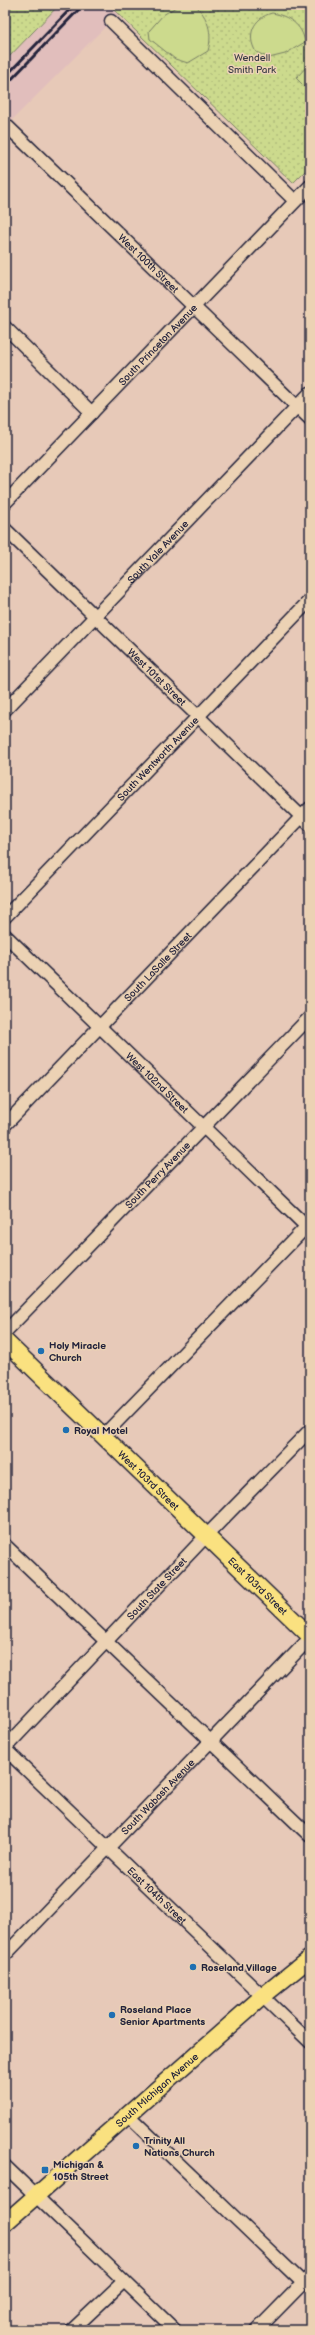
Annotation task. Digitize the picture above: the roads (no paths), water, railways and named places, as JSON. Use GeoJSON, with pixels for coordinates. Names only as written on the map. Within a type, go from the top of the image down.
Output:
{"type":"FeatureCollection","features":[{"type":"Feature","properties":{"kind":"main road","name":"West 103rd Street"},"geometry":{"type":"LineString","coordinates":[[5,1341],[206,1536]]}},
{"type":"Feature","properties":{"kind":"main road","name":"East 103rd Street"},"geometry":{"type":"LineString","coordinates":[[206,1536],[310,1637]]}},
{"type":"Feature","properties":{"kind":"main road","name":"South Michigan Avenue"},"geometry":{"type":"LineString","coordinates":[[5,2223],[263,1996],[310,1958]]}},
{"type":"Feature","properties":{"kind":"street"},"geometry":{"type":"LineString","coordinates":[[111,21],[296,201]]}},
{"type":"Feature","properties":{"kind":"street","name":"West 100th Street"},"geometry":{"type":"LineString","coordinates":[[5,124],[310,419]]}},
{"type":"Feature","properties":{"kind":"street","name":"South Princeton Avenue"},"geometry":{"type":"LineString","coordinates":[[5,503],[310,186]]}},
{"type":"Feature","properties":{"kind":"street"},"geometry":{"type":"LineString","coordinates":[[5,328],[92,413]]}},
{"type":"Feature","properties":{"kind":"street","name":"South Yale Avenue"},"geometry":{"type":"LineString","coordinates":[[5,710],[310,393]]}},
{"type":"Feature","properties":{"kind":"street","name":"West 101st Street"},"geometry":{"type":"LineString","coordinates":[[5,529],[198,716],[307,817]]}},
{"type":"Feature","properties":{"kind":"street","name":"South Wentworth Avenue"},"geometry":{"type":"LineString","coordinates":[[5,917],[310,600]]}},
{"type":"Feature","properties":{"kind":"street","name":"South LaSalle Street"},"geometry":{"type":"LineString","coordinates":[[5,1125],[307,817]]}},
{"type":"Feature","properties":{"kind":"street","name":"West 102nd Street"},"geometry":{"type":"LineString","coordinates":[[5,935],[309,1227]]}},
{"type":"Feature","properties":{"kind":"street","name":"South Perry Avenue"},"geometry":{"type":"LineString","coordinates":[[5,1332],[310,1017]]}},
{"type":"Feature","properties":{"kind":"street"},"geometry":{"type":"LineString","coordinates":[[103,1436],[309,1227]]}},
{"type":"Feature","properties":{"kind":"street","name":"South State Street"},"geometry":{"type":"LineString","coordinates":[[5,1748],[206,1536],[309,1433]]}},
{"type":"Feature","properties":{"kind":"street"},"geometry":{"type":"LineString","coordinates":[[5,1545],[105,1643],[310,1836]]}},
{"type":"Feature","properties":{"kind":"street","name":"South Wabash Avenue"},"geometry":{"type":"LineString","coordinates":[[5,1955],[310,1637]]}},
{"type":"Feature","properties":{"kind":"street","name":"East 104th Street"},"geometry":{"type":"LineString","coordinates":[[5,1748],[310,2042]]}},
{"type":"Feature","properties":{"kind":"street"},"geometry":{"type":"LineString","coordinates":[[128,2115],[306,2280],[257,2330]]}},
{"type":"Feature","properties":{"kind":"street"},"geometry":{"type":"LineString","coordinates":[[5,2166],[175,2330]]}},
{"type":"Feature","properties":{"kind":"street"},"geometry":{"type":"LineString","coordinates":[[72,2330],[124,2281]]}},
{"type":"Feature","properties":{"kind":"railway"},"geometry":{"type":"LineString","coordinates":[[5,77],[74,5]]}},
{"type":"Feature","properties":{"kind":"railway"},"geometry":{"type":"LineString","coordinates":[[5,86],[83,5]]}},
{"type":"Feature","properties":{"kind":"place","name":"Holy Miracle Church"},"geometry":{"type":"Point","coordinates":[41,1351]}},
{"type":"Feature","properties":{"kind":"place","name":"Royal Motel"},"geometry":{"type":"Point","coordinates":[66,1430]}},
{"type":"Feature","properties":{"kind":"place","name":"Roseland Village"},"geometry":{"type":"Point","coordinates":[193,1967]}},
{"type":"Feature","properties":{"kind":"place","name":"Roseland Place Senior Apartments"},"geometry":{"type":"Point","coordinates":[112,2015]}},
{"type":"Feature","properties":{"kind":"place","name":"Trinity All Nations Church"},"geometry":{"type":"Point","coordinates":[136,2146]}},
{"type":"Feature","properties":{"kind":"place","name":"Michigan & 105th Street"},"geometry":{"type":"Point","coordinates":[45,2170]}},
{"type":"Feature","properties":{"kind":"park label","name":"Wendell Smith Park"},"geometry":{"type":"Point","coordinates":[252,62]}}]}
